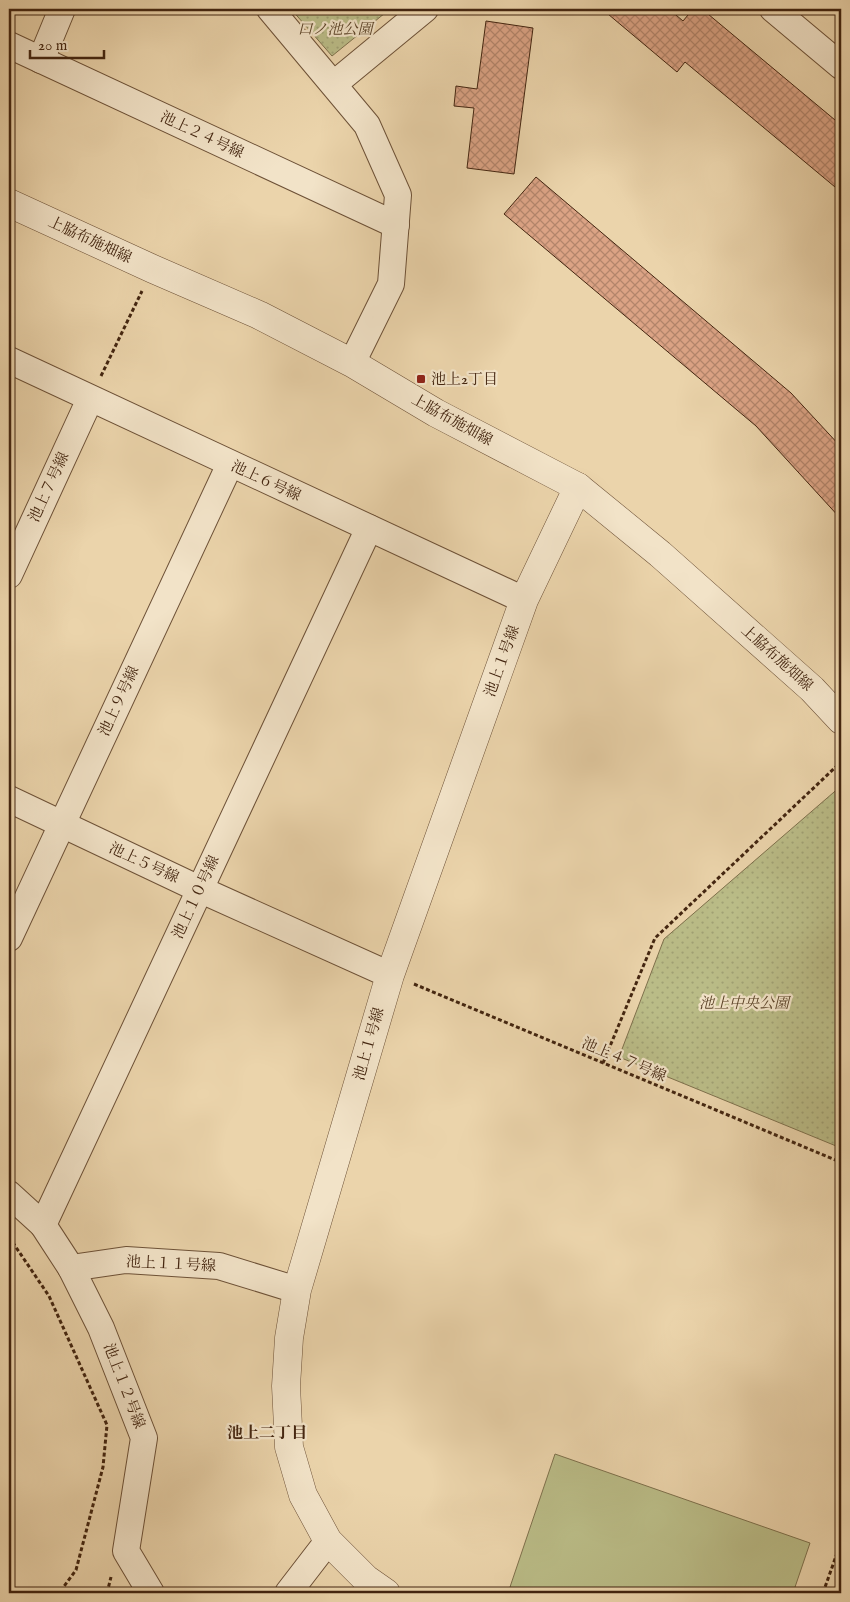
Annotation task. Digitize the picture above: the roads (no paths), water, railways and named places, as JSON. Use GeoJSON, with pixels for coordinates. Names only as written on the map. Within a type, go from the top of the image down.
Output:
{"type":"FeatureCollection","features":[{"type":"Feature","properties":{"kind":"street"},"geometry":{"type":"LineString","coordinates":[[41,60],[62,9]]}},
{"type":"Feature","properties":{"kind":"street"},"geometry":{"type":"LineString","coordinates":[[270,9],[367,125],[398,196],[391,284],[352,363]]}},
{"type":"Feature","properties":{"kind":"street"},"geometry":{"type":"LineString","coordinates":[[334,84],[425,9]]}},
{"type":"Feature","properties":{"kind":"street"},"geometry":{"type":"LineString","coordinates":[[773,9],[841,66]]}},
{"type":"Feature","properties":{"kind":"street","name":"池上２４号線"},"geometry":{"type":"LineString","coordinates":[[9,45],[396,225]]}},
{"type":"Feature","properties":{"kind":"street","name":"上脇布施畑線"},"geometry":{"type":"LineString","coordinates":[[9,203],[153,269],[258,314],[352,363],[436,413],[578,486],[674,567],[812,689],[841,720]]}},
{"type":"Feature","properties":{"kind":"street","name":"池上６号線"},"geometry":{"type":"LineString","coordinates":[[9,360],[524,600]]}},
{"type":"Feature","properties":{"kind":"street","name":"池上７号線"},"geometry":{"type":"LineString","coordinates":[[9,575],[90,399]]}},
{"type":"Feature","properties":{"kind":"street","name":"池上９号線"},"geometry":{"type":"LineString","coordinates":[[9,938],[230,464]]}},
{"type":"Feature","properties":{"kind":"street","name":"池上１号線"},"geometry":{"type":"LineString","coordinates":[[386,1593],[366,1579],[328,1541],[303,1495],[289,1447],[286,1386],[288,1338],[297,1290],[390,975],[524,600],[578,486]]}},
{"type":"Feature","properties":{"kind":"street","name":"池上１０号線"},"geometry":{"type":"LineString","coordinates":[[43,1225],[369,528]]}},
{"type":"Feature","properties":{"kind":"street","name":"池上５号線"},"geometry":{"type":"LineString","coordinates":[[9,800],[199,889],[390,975]]}},
{"type":"Feature","properties":{"kind":"street"},"geometry":{"type":"LineString","coordinates":[[9,1194],[43,1225]]}},
{"type":"Feature","properties":{"kind":"street","name":"池上１２号線"},"geometry":{"type":"LineString","coordinates":[[43,1225],[71,1268],[101,1328],[144,1438],[126,1551],[152,1593]]}},
{"type":"Feature","properties":{"kind":"street","name":"池上１１号線"},"geometry":{"type":"LineString","coordinates":[[71,1268],[126,1260],[219,1266],[297,1290]]}},
{"type":"Feature","properties":{"kind":"street"},"geometry":{"type":"LineString","coordinates":[[288,1593],[328,1541]]}},
{"type":"Feature","properties":{"kind":"place","name":"池上2丁目"},"geometry":{"type":"Point","coordinates":[421,379]}},
{"type":"Feature","properties":{"kind":"district","name":"池上二丁目"},"geometry":{"type":"Point","coordinates":[267,1434]}},
{"type":"Feature","properties":{"kind":"park label","name":"口ノ池公園"},"geometry":{"type":"Point","coordinates":[335,29]}},
{"type":"Feature","properties":{"kind":"park label","name":"池上中央公園"},"geometry":{"type":"Point","coordinates":[744,1003]}}]}
